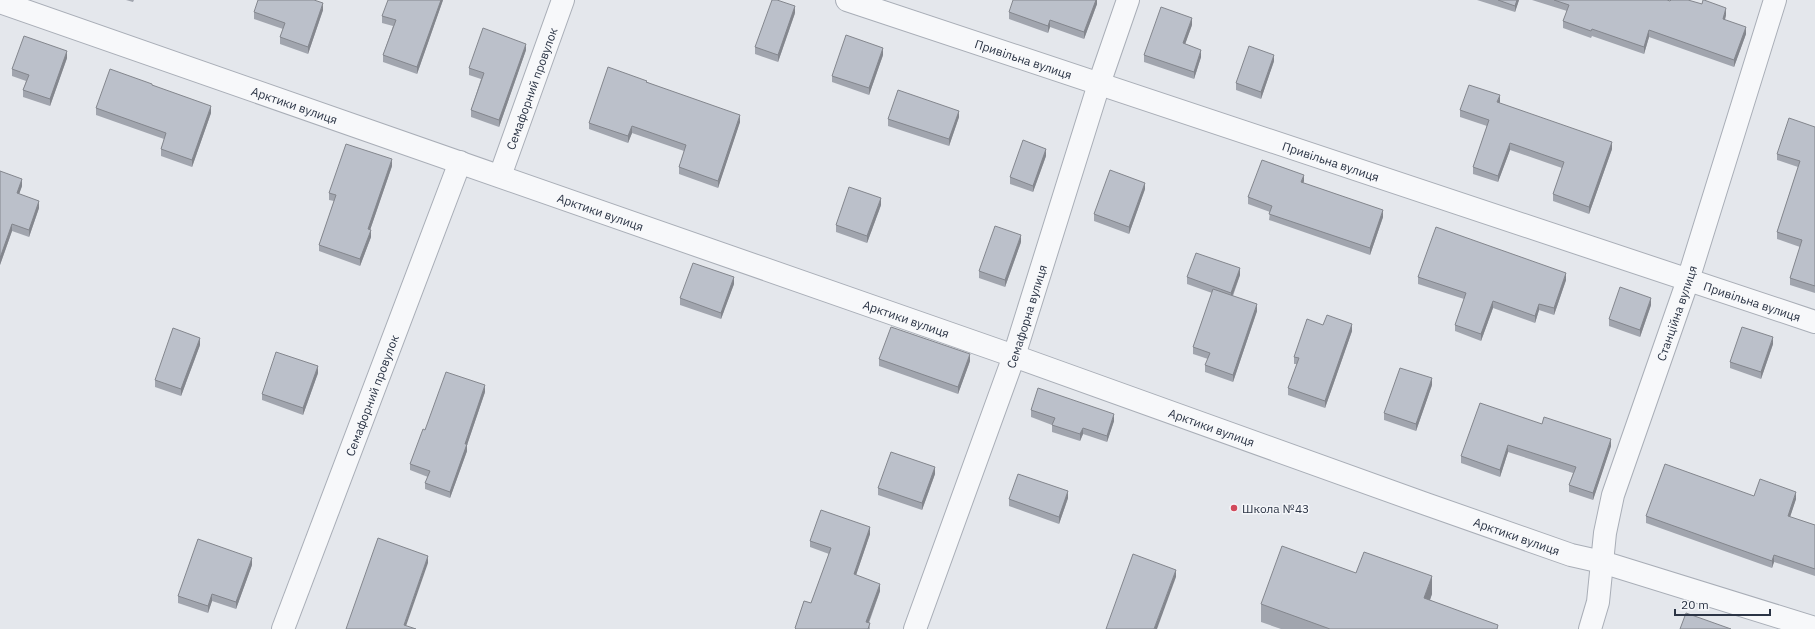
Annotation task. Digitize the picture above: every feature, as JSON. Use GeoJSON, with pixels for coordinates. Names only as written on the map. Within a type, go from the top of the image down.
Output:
{"type":"FeatureCollection","features":[{"type":"Feature","properties":{"kind":"street","name":"Семафорний провулок"},"geometry":{"type":"LineString","coordinates":[[500,176],[563,0]]}},
{"type":"Feature","properties":{"kind":"street","name":"Привільна вулиця"},"geometry":{"type":"LineString","coordinates":[[847,0],[1815,322]]}},
{"type":"Feature","properties":{"kind":"street","name":"Семафорна вулиця"},"geometry":{"type":"LineString","coordinates":[[915,629],[1014,356],[1099,84],[1128,0]]}},
{"type":"Feature","properties":{"kind":"street","name":"Станційна вулиця"},"geometry":{"type":"LineString","coordinates":[[1590,629],[1598,602],[1605,533],[1613,495],[1688,280],[1775,0]]}},
{"type":"Feature","properties":{"kind":"street","name":"Арктики вулиця"},"geometry":{"type":"LineString","coordinates":[[0,2],[1014,356],[1571,555],[1602,562],[1815,628]]}},
{"type":"Feature","properties":{"kind":"street","name":"Семафорний провулок"},"geometry":{"type":"LineString","coordinates":[[283,629],[460,162]]}},
{"type":"Feature","properties":{"kind":"building"},"geometry":{"type":"Polygon","coordinates":[[[258,0],[314,0],[323,3],[308,47],[280,37],[285,23],[254,12],[258,0]]]}},
{"type":"Feature","properties":{"kind":"building"},"geometry":{"type":"Polygon","coordinates":[[[388,0],[441,0],[417,67],[383,55],[396,20],[382,16],[388,0]]]}},
{"type":"Feature","properties":{"kind":"building"},"geometry":{"type":"Polygon","coordinates":[[[772,0],[777,0],[795,6],[778,55],[755,47],[772,0]]]}},
{"type":"Feature","properties":{"kind":"building"},"geometry":{"type":"Polygon","coordinates":[[[1013,0],[1096,0],[1084,32],[1050,20],[1048,26],[1009,12],[1013,0]]]}},
{"type":"Feature","properties":{"kind":"building"},"geometry":{"type":"Polygon","coordinates":[[[1498,0],[1517,0],[1515,6],[1498,0]]]}},
{"type":"Feature","properties":{"kind":"building"},"geometry":{"type":"Polygon","coordinates":[[[1554,0],[1688,0],[1702,4],[1704,0],[1726,8],[1723,19],[1746,27],[1734,60],[1649,30],[1644,47],[1592,29],[1591,31],[1563,21],[1569,5],[1554,0]]]}},
{"type":"Feature","properties":{"kind":"building"},"geometry":{"type":"Polygon","coordinates":[[[1161,7],[1192,18],[1183,43],[1201,50],[1194,72],[1144,55],[1161,7]]]}},
{"type":"Feature","properties":{"kind":"building"},"geometry":{"type":"Polygon","coordinates":[[[483,28],[526,44],[499,120],[471,110],[484,73],[469,68],[483,28]]]}},
{"type":"Feature","properties":{"kind":"building"},"geometry":{"type":"Polygon","coordinates":[[[846,35],[883,48],[869,88],[832,76],[846,35]]]}},
{"type":"Feature","properties":{"kind":"building"},"geometry":{"type":"Polygon","coordinates":[[[24,36],[67,51],[50,99],[23,90],[29,75],[12,69],[24,36]]]}},
{"type":"Feature","properties":{"kind":"building"},"geometry":{"type":"Polygon","coordinates":[[[1249,46],[1274,55],[1261,92],[1236,83],[1249,46]]]}},
{"type":"Feature","properties":{"kind":"building"},"geometry":{"type":"Polygon","coordinates":[[[608,67],[740,115],[718,181],[679,167],[686,145],[632,126],[628,136],[589,123],[608,67]]]}},
{"type":"Feature","properties":{"kind":"building"},"geometry":{"type":"Polygon","coordinates":[[[110,69],[211,106],[192,160],[161,149],[166,133],[96,108],[110,69]]]}},
{"type":"Feature","properties":{"kind":"building"},"geometry":{"type":"Polygon","coordinates":[[[1469,85],[1500,95],[1497,102],[1612,142],[1589,207],[1553,194],[1564,162],[1510,143],[1498,176],[1473,167],[1489,120],[1460,110],[1469,85]]]}},
{"type":"Feature","properties":{"kind":"building"},"geometry":{"type":"Polygon","coordinates":[[[898,90],[959,111],[949,139],[888,119],[898,90]]]}},
{"type":"Feature","properties":{"kind":"building"},"geometry":{"type":"Polygon","coordinates":[[[1789,118],[1815,127],[1815,286],[1790,278],[1802,240],[1777,232],[1800,161],[1777,154],[1789,118]]]}},
{"type":"Feature","properties":{"kind":"building"},"geometry":{"type":"Polygon","coordinates":[[[1023,140],[1046,149],[1033,186],[1010,177],[1023,140]]]}},
{"type":"Feature","properties":{"kind":"building"},"geometry":{"type":"Polygon","coordinates":[[[346,144],[392,159],[368,229],[371,230],[360,259],[319,245],[336,195],[329,193],[346,144]]]}},
{"type":"Feature","properties":{"kind":"building"},"geometry":{"type":"Polygon","coordinates":[[[1262,160],[1304,175],[1301,182],[1383,210],[1370,248],[1269,214],[1272,206],[1248,197],[1262,160]]]}},
{"type":"Feature","properties":{"kind":"building"},"geometry":{"type":"Polygon","coordinates":[[[1110,170],[1145,183],[1129,227],[1094,214],[1110,170]]]}},
{"type":"Feature","properties":{"kind":"building"},"geometry":{"type":"Polygon","coordinates":[[[0,171],[22,179],[17,193],[39,201],[29,230],[12,224],[0,258],[0,171]]]}},
{"type":"Feature","properties":{"kind":"building"},"geometry":{"type":"Polygon","coordinates":[[[849,187],[881,198],[867,236],[836,225],[849,187]]]}},
{"type":"Feature","properties":{"kind":"building"},"geometry":{"type":"Polygon","coordinates":[[[995,226],[1021,235],[1005,280],[979,271],[995,226]]]}},
{"type":"Feature","properties":{"kind":"building"},"geometry":{"type":"Polygon","coordinates":[[[1436,227],[1566,273],[1554,308],[1539,304],[1535,316],[1493,301],[1481,334],[1455,325],[1466,293],[1418,277],[1436,227]]]}},
{"type":"Feature","properties":{"kind":"building"},"geometry":{"type":"Polygon","coordinates":[[[1196,253],[1240,268],[1231,293],[1187,277],[1196,253]]]}},
{"type":"Feature","properties":{"kind":"building"},"geometry":{"type":"Polygon","coordinates":[[[693,263],[734,277],[721,313],[680,298],[693,263]]]}},
{"type":"Feature","properties":{"kind":"building"},"geometry":{"type":"Polygon","coordinates":[[[1620,287],[1651,298],[1640,330],[1609,319],[1620,287]]]}},
{"type":"Feature","properties":{"kind":"building"},"geometry":{"type":"Polygon","coordinates":[[[1213,289],[1257,304],[1233,375],[1205,365],[1210,353],[1193,347],[1213,289]]]}},
{"type":"Feature","properties":{"kind":"building"},"geometry":{"type":"Polygon","coordinates":[[[1327,315],[1352,324],[1325,401],[1288,388],[1299,358],[1294,357],[1307,319],[1323,325],[1327,315]]]}},
{"type":"Feature","properties":{"kind":"building"},"geometry":{"type":"Polygon","coordinates":[[[891,327],[970,354],[958,387],[879,359],[891,327]]]}},
{"type":"Feature","properties":{"kind":"building"},"geometry":{"type":"Polygon","coordinates":[[[1742,327],[1773,337],[1761,372],[1730,362],[1742,327]]]}},
{"type":"Feature","properties":{"kind":"building"},"geometry":{"type":"Polygon","coordinates":[[[173,328],[200,338],[181,389],[155,380],[173,328]]]}},
{"type":"Feature","properties":{"kind":"building"},"geometry":{"type":"Polygon","coordinates":[[[276,352],[318,366],[303,408],[262,394],[276,352]]]}},
{"type":"Feature","properties":{"kind":"building"},"geometry":{"type":"Polygon","coordinates":[[[1400,368],[1432,378],[1416,424],[1384,413],[1400,368]]]}},
{"type":"Feature","properties":{"kind":"building"},"geometry":{"type":"Polygon","coordinates":[[[446,372],[485,385],[465,444],[467,444],[450,492],[425,483],[430,471],[410,464],[423,429],[425,430],[446,372]]]}},
{"type":"Feature","properties":{"kind":"building"},"geometry":{"type":"Polygon","coordinates":[[[1038,388],[1114,414],[1107,436],[1083,428],[1080,434],[1052,425],[1055,418],[1031,410],[1038,388]]]}},
{"type":"Feature","properties":{"kind":"building"},"geometry":{"type":"Polygon","coordinates":[[[1480,403],[1542,424],[1544,417],[1611,439],[1593,493],[1569,485],[1576,467],[1508,445],[1500,470],[1461,456],[1480,403]]]}},
{"type":"Feature","properties":{"kind":"building"},"geometry":{"type":"Polygon","coordinates":[[[891,452],[935,467],[922,503],[878,488],[891,452]]]}},
{"type":"Feature","properties":{"kind":"building"},"geometry":{"type":"Polygon","coordinates":[[[1665,464],[1754,496],[1760,479],[1796,492],[1788,516],[1815,525],[1815,569],[1774,555],[1772,561],[1646,516],[1665,464]]]}},
{"type":"Feature","properties":{"kind":"building"},"geometry":{"type":"Polygon","coordinates":[[[1018,474],[1068,491],[1059,517],[1009,499],[1018,474]]]}},
{"type":"Feature","properties":{"kind":"building"},"geometry":{"type":"Polygon","coordinates":[[[821,510],[870,527],[854,574],[880,584],[866,622],[870,623],[868,629],[795,628],[804,601],[811,603],[831,548],[810,541],[821,510]]]}},
{"type":"Feature","properties":{"kind":"building"},"geometry":{"type":"Polygon","coordinates":[[[378,538],[428,556],[404,625],[416,629],[346,629],[378,538]]]}},
{"type":"Feature","properties":{"kind":"building"},"geometry":{"type":"Polygon","coordinates":[[[198,539],[252,558],[236,602],[212,594],[208,606],[178,596],[198,539]]]}},
{"type":"Feature","properties":{"kind":"building"},"geometry":{"type":"Polygon","coordinates":[[[1282,546],[1356,573],[1364,552],[1432,576],[1424,598],[1498,625],[1497,629],[1330,629],[1261,604],[1282,546]]]}},
{"type":"Feature","properties":{"kind":"building"},"geometry":{"type":"Polygon","coordinates":[[[1133,554],[1176,570],[1154,629],[1106,629],[1133,554]]]}},
{"type":"Feature","properties":{"kind":"building"},"geometry":{"type":"Polygon","coordinates":[[[1686,613],[1731,629],[1680,629],[1686,613]]]}},
{"type":"Feature","properties":{"kind":"place","name":"Школа №43"},"geometry":{"type":"Point","coordinates":[1234,508]}}]}
